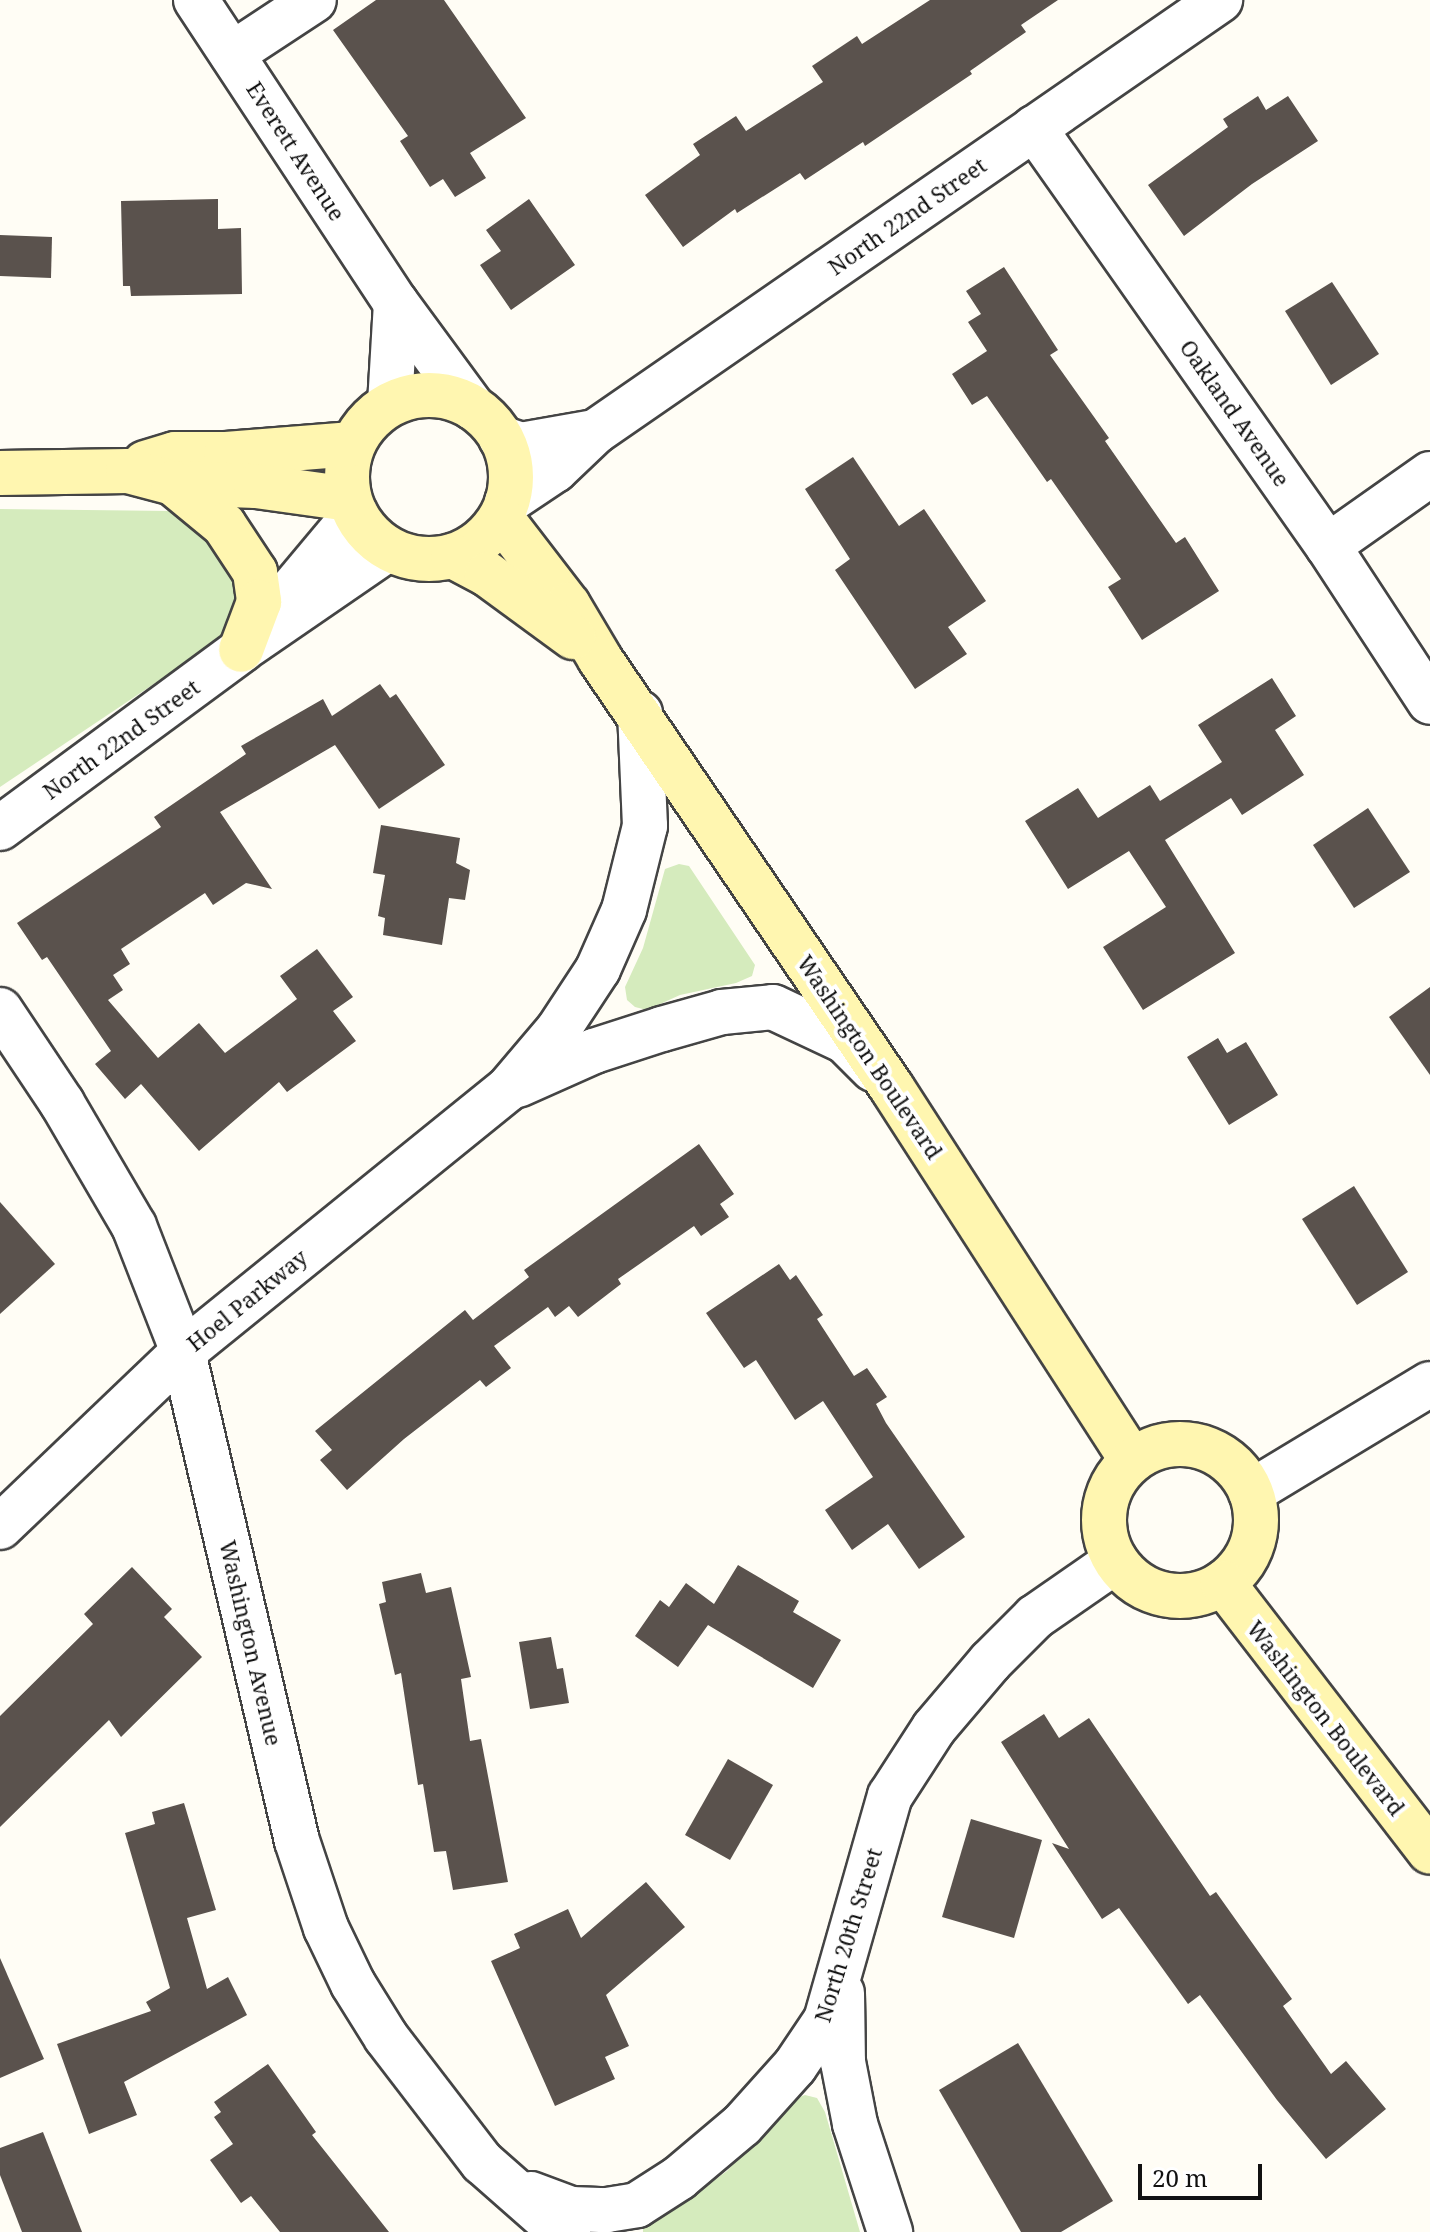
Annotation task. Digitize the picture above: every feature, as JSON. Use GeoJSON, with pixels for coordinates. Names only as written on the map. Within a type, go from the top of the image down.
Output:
{"type":"FeatureCollection","features":[{"type":"Feature","properties":{"kind":"street","name":"Everett Avenue"},"geometry":{"type":"LineString","coordinates":[[196,0],[396,303],[487,423]]}},
{"type":"Feature","properties":{"kind":"street"},"geometry":{"type":"LineString","coordinates":[[232,54],[314,0]]}},
{"type":"Feature","properties":{"kind":"street","name":"North 22nd Street"},"geometry":{"type":"LineString","coordinates":[[504,510],[566,461],[595,432],[1220,0]]}},
{"type":"Feature","properties":{"kind":"street","name":"Oakland Avenue"},"geometry":{"type":"LineString","coordinates":[[1034,128],[1328,546],[1430,702]]}},
{"type":"Feature","properties":{"kind":"street"},"geometry":{"type":"LineString","coordinates":[[390,404],[396,303]]}},
{"type":"Feature","properties":{"kind":"street"},"geometry":{"type":"LineString","coordinates":[[432,395],[487,423],[509,459],[511,481],[504,510],[472,548],[431,560],[409,557],[388,549],[369,534],[352,507],[347,471],[353,444],[368,421],[390,404],[432,395]]}},
{"type":"Feature","properties":{"kind":"street","name":"North 22nd Street"},"geometry":{"type":"LineString","coordinates":[[487,423],[521,445],[595,432]]}},
{"type":"Feature","properties":{"kind":"street"},"geometry":{"type":"LineString","coordinates":[[128,471],[175,454],[226,454],[353,444]]}},
{"type":"Feature","properties":{"kind":"street"},"geometry":{"type":"LineString","coordinates":[[0,473],[128,471],[173,483],[293,490],[352,507]]}},
{"type":"Feature","properties":{"kind":"street"},"geometry":{"type":"LineString","coordinates":[[1328,546],[1430,474]]}},
{"type":"Feature","properties":{"kind":"street"},"geometry":{"type":"LineString","coordinates":[[173,483],[224,525],[255,572],[259,602],[241,650]]}},
{"type":"Feature","properties":{"kind":"street","name":"North 22nd Street"},"geometry":{"type":"LineString","coordinates":[[241,650],[352,507]]}},
{"type":"Feature","properties":{"kind":"street","name":"Washington Boulevard"},"geometry":{"type":"LineString","coordinates":[[504,510],[600,659],[640,713],[892,1088],[1132,1460]]}},
{"type":"Feature","properties":{"kind":"street","name":"North 22nd Street"},"geometry":{"type":"LineString","coordinates":[[0,828],[241,650],[388,549]]}},
{"type":"Feature","properties":{"kind":"street","name":"Washington Boulevard"},"geometry":{"type":"LineString","coordinates":[[453,556],[536,607],[600,659]]}},
{"type":"Feature","properties":{"kind":"street","name":"Hoel Parkway"},"geometry":{"type":"LineString","coordinates":[[0,1527],[183,1352],[508,1089],[558,1030],[590,981],[624,910],[645,826],[640,713]]}},
{"type":"Feature","properties":{"kind":"street","name":"Hoel Parkway"},"geometry":{"type":"LineString","coordinates":[[508,1089],[594,1051],[662,1029],[722,1012],[773,1007],[845,1041],[892,1088]]}},
{"type":"Feature","properties":{"kind":"street","name":"Washington Avenue"},"geometry":{"type":"LineString","coordinates":[[0,1010],[62,1103],[134,1226],[183,1352],[297,1841],[326,1928],[353,1984],[386,2037],[482,2162],[549,2221],[568,2232]]}},
{"type":"Feature","properties":{"kind":"street"},"geometry":{"type":"LineString","coordinates":[[1251,1492],[1430,1384]]}},
{"type":"Feature","properties":{"kind":"street"},"geometry":{"type":"LineString","coordinates":[[1175,1443],[1199,1446],[1221,1455],[1239,1472],[1251,1492],[1256,1526],[1253,1543],[1236,1572],[1205,1592],[1165,1595],[1129,1577],[1116,1561],[1107,1541],[1105,1508],[1116,1477],[1132,1460],[1152,1448],[1175,1443]]}},
{"type":"Feature","properties":{"kind":"street","name":"North 20th Street"},"geometry":{"type":"LineString","coordinates":[[482,2162],[535,2196],[571,2209],[607,2210],[637,2205],[679,2178],[742,2125],[795,2066],[826,2020],[890,1796],[934,1728],[990,1662],[1035,1617],[1116,1561]]}},
{"type":"Feature","properties":{"kind":"street","name":"Washington Boulevard"},"geometry":{"type":"LineString","coordinates":[[1223,1583],[1430,1852]]}},
{"type":"Feature","properties":{"kind":"street"},"geometry":{"type":"LineString","coordinates":[[842,1969],[843,2062],[859,2139],[890,2232]]}},
{"type":"Feature","properties":{"kind":"green space"},"geometry":{"type":"Polygon","coordinates":[[[0,509],[171,511],[194,518],[233,568],[239,597],[227,635],[0,787],[0,509]]]}},
{"type":"Feature","properties":{"kind":"green space"},"geometry":{"type":"Polygon","coordinates":[[[679,864],[689,866],[755,965],[752,976],[736,983],[680,995],[647,1010],[635,1007],[627,1000],[625,987],[643,948],[665,869],[679,864]]]}},
{"type":"Feature","properties":{"kind":"green space"},"geometry":{"type":"Polygon","coordinates":[[[805,2095],[817,2098],[825,2112],[860,2232],[643,2232],[643,2225],[656,2214],[690,2198],[727,2171],[791,2100],[805,2095]]]}},
{"type":"Feature","properties":{"kind":"building"},"geometry":{"type":"Polygon","coordinates":[[[376,0],[444,0],[526,118],[470,153],[486,178],[455,197],[443,179],[430,187],[400,141],[408,136],[333,30],[376,0]]]}},
{"type":"Feature","properties":{"kind":"building"},"geometry":{"type":"Polygon","coordinates":[[[930,0],[1058,0],[1021,25],[1026,32],[970,71],[972,74],[865,146],[863,142],[805,180],[800,173],[737,213],[735,209],[683,247],[645,195],[700,155],[693,144],[736,116],[746,131],[823,82],[812,66],[857,36],[862,44],[930,0]]]}},
{"type":"Feature","properties":{"kind":"building"},"geometry":{"type":"Polygon","coordinates":[[[1258,96],[1266,110],[1288,96],[1318,141],[1252,184],[1184,236],[1148,185],[1228,127],[1223,119],[1258,96]]]}},
{"type":"Feature","properties":{"kind":"building"},"geometry":{"type":"Polygon","coordinates":[[[218,199],[218,229],[241,228],[242,294],[131,296],[130,286],[123,286],[121,201],[218,199]]]}},
{"type":"Feature","properties":{"kind":"building"},"geometry":{"type":"Polygon","coordinates":[[[529,199],[575,265],[511,310],[480,265],[501,251],[486,230],[529,199]]]}},
{"type":"Feature","properties":{"kind":"building"},"geometry":{"type":"Polygon","coordinates":[[[0,235],[52,237],[51,278],[0,276],[0,235]]]}},
{"type":"Feature","properties":{"kind":"building"},"geometry":{"type":"Polygon","coordinates":[[[1004,267],[1058,350],[1050,355],[1109,438],[1105,441],[1176,543],[1185,537],[1219,591],[1142,640],[1108,587],[1121,579],[1051,479],[1047,482],[987,396],[972,405],[952,374],[987,351],[968,322],[981,314],[966,291],[1004,267]]]}},
{"type":"Feature","properties":{"kind":"building"},"geometry":{"type":"Polygon","coordinates":[[[1332,282],[1379,354],[1331,385],[1285,311],[1332,282]]]}},
{"type":"Feature","properties":{"kind":"building"},"geometry":{"type":"Polygon","coordinates":[[[853,457],[899,526],[924,509],[986,601],[948,627],[967,654],[915,689],[835,570],[850,559],[805,489],[853,457]]]}},
{"type":"Feature","properties":{"kind":"building"},"geometry":{"type":"Polygon","coordinates":[[[1272,678],[1296,716],[1275,730],[1304,775],[1242,815],[1231,798],[1165,840],[1235,953],[1143,1010],[1103,947],[1166,907],[1129,851],[1068,889],[1025,821],[1078,788],[1098,818],[1150,785],[1160,801],[1222,762],[1198,725],[1272,678]]]}},
{"type":"Feature","properties":{"kind":"building"},"geometry":{"type":"Polygon","coordinates":[[[380,684],[390,698],[396,694],[445,765],[379,809],[335,745],[220,812],[272,889],[246,883],[213,905],[205,893],[121,949],[130,964],[113,975],[123,990],[108,1000],[158,1058],[199,1023],[225,1053],[297,999],[280,976],[317,949],[353,997],[333,1011],[356,1041],[287,1092],[279,1082],[199,1151],[141,1084],[125,1099],[95,1064],[111,1051],[47,957],[42,960],[17,923],[161,827],[154,817],[246,754],[241,746],[323,699],[332,716],[380,684]]]}},
{"type":"Feature","properties":{"kind":"building"},"geometry":{"type":"Polygon","coordinates":[[[1368,808],[1410,872],[1354,908],[1313,845],[1368,808]]]}},
{"type":"Feature","properties":{"kind":"building"},"geometry":{"type":"Polygon","coordinates":[[[381,825],[460,838],[456,863],[470,870],[465,900],[449,898],[442,945],[383,935],[385,918],[378,916],[385,875],[373,873],[381,825]]]}},
{"type":"Feature","properties":{"kind":"building"},"geometry":{"type":"Polygon","coordinates":[[[1430,987],[1430,1075],[1389,1017],[1430,987]]]}},
{"type":"Feature","properties":{"kind":"building"},"geometry":{"type":"Polygon","coordinates":[[[1218,1038],[1227,1053],[1246,1042],[1278,1095],[1229,1125],[1187,1057],[1218,1038]]]}},
{"type":"Feature","properties":{"kind":"building"},"geometry":{"type":"Polygon","coordinates":[[[699,1144],[734,1194],[720,1204],[729,1217],[701,1236],[694,1226],[618,1279],[621,1284],[578,1317],[569,1306],[555,1317],[548,1307],[494,1346],[511,1368],[486,1387],[480,1380],[404,1439],[347,1490],[320,1460],[332,1450],[315,1431],[465,1310],[473,1320],[529,1277],[524,1270],[699,1144]]]}},
{"type":"Feature","properties":{"kind":"building"},"geometry":{"type":"Polygon","coordinates":[[[1354,1186],[1408,1272],[1357,1305],[1302,1219],[1354,1186]]]}},
{"type":"Feature","properties":{"kind":"building"},"geometry":{"type":"Polygon","coordinates":[[[0,1202],[55,1264],[0,1314],[0,1202]]]}},
{"type":"Feature","properties":{"kind":"building"},"geometry":{"type":"Polygon","coordinates":[[[779,1264],[790,1280],[796,1275],[823,1315],[817,1319],[854,1376],[867,1368],[887,1397],[876,1404],[886,1423],[965,1537],[919,1569],[888,1524],[852,1550],[825,1510],[873,1477],[823,1401],[795,1420],[756,1360],[744,1368],[706,1313],[779,1264]]]}},
{"type":"Feature","properties":{"kind":"building"},"geometry":{"type":"Polygon","coordinates":[[[738,1565],[799,1601],[793,1612],[841,1640],[813,1688],[708,1625],[678,1667],[635,1636],[660,1600],[669,1607],[686,1583],[714,1604],[738,1565]]]}},
{"type":"Feature","properties":{"kind":"building"},"geometry":{"type":"Polygon","coordinates":[[[132,1567],[172,1609],[164,1617],[202,1657],[121,1737],[109,1720],[0,1827],[0,1716],[93,1624],[84,1614],[132,1567]]]}},
{"type":"Feature","properties":{"kind":"building"},"geometry":{"type":"Polygon","coordinates":[[[421,1573],[426,1593],[451,1587],[471,1677],[461,1679],[470,1741],[481,1739],[508,1882],[453,1890],[446,1851],[434,1852],[423,1784],[418,1785],[401,1673],[395,1675],[379,1604],[386,1602],[382,1582],[421,1573]]]}},
{"type":"Feature","properties":{"kind":"building"},"geometry":{"type":"Polygon","coordinates":[[[551,1637],[557,1669],[563,1668],[569,1703],[530,1709],[519,1642],[551,1637]]]}},
{"type":"Feature","properties":{"kind":"building"},"geometry":{"type":"Polygon","coordinates":[[[1044,1714],[1059,1738],[1089,1718],[1210,1896],[1216,1892],[1292,1999],[1283,2006],[1331,2074],[1346,2061],[1386,2109],[1326,2159],[1277,2100],[1200,1995],[1188,2004],[1119,1908],[1102,1919],[1052,1843],[1069,1849],[1001,1742],[1044,1714]]]}},
{"type":"Feature","properties":{"kind":"building"},"geometry":{"type":"Polygon","coordinates":[[[728,1759],[773,1785],[730,1860],[685,1835],[728,1759]]]}},
{"type":"Feature","properties":{"kind":"building"},"geometry":{"type":"Polygon","coordinates":[[[184,1803],[216,1910],[187,1918],[207,1989],[228,1977],[247,2015],[124,2082],[137,2115],[89,2134],[57,2044],[151,2011],[146,2002],[170,1988],[125,1833],[155,1824],[152,1812],[184,1803]]]}},
{"type":"Feature","properties":{"kind":"building"},"geometry":{"type":"Polygon","coordinates":[[[971,1819],[1042,1840],[1014,1938],[942,1917],[971,1819]]]}},
{"type":"Feature","properties":{"kind":"building"},"geometry":{"type":"Polygon","coordinates":[[[646,1882],[685,1927],[606,1995],[629,2046],[605,2057],[615,2079],[555,2106],[491,1961],[520,1948],[514,1934],[568,1909],[581,1938],[646,1882]]]}},
{"type":"Feature","properties":{"kind":"building"},"geometry":{"type":"Polygon","coordinates":[[[0,1958],[44,2059],[0,2078],[0,1958]]]}},
{"type":"Feature","properties":{"kind":"building"},"geometry":{"type":"Polygon","coordinates":[[[1018,2043],[1113,2201],[1061,2232],[1021,2232],[939,2090],[1018,2043]]]}},
{"type":"Feature","properties":{"kind":"building"},"geometry":{"type":"Polygon","coordinates":[[[268,2064],[316,2132],[312,2135],[389,2232],[280,2232],[251,2196],[241,2203],[210,2160],[233,2144],[214,2117],[221,2112],[214,2102],[268,2064]]]}},
{"type":"Feature","properties":{"kind":"building"},"geometry":{"type":"Polygon","coordinates":[[[43,2132],[82,2232],[22,2232],[0,2175],[0,2148],[43,2132]]]}}]}
